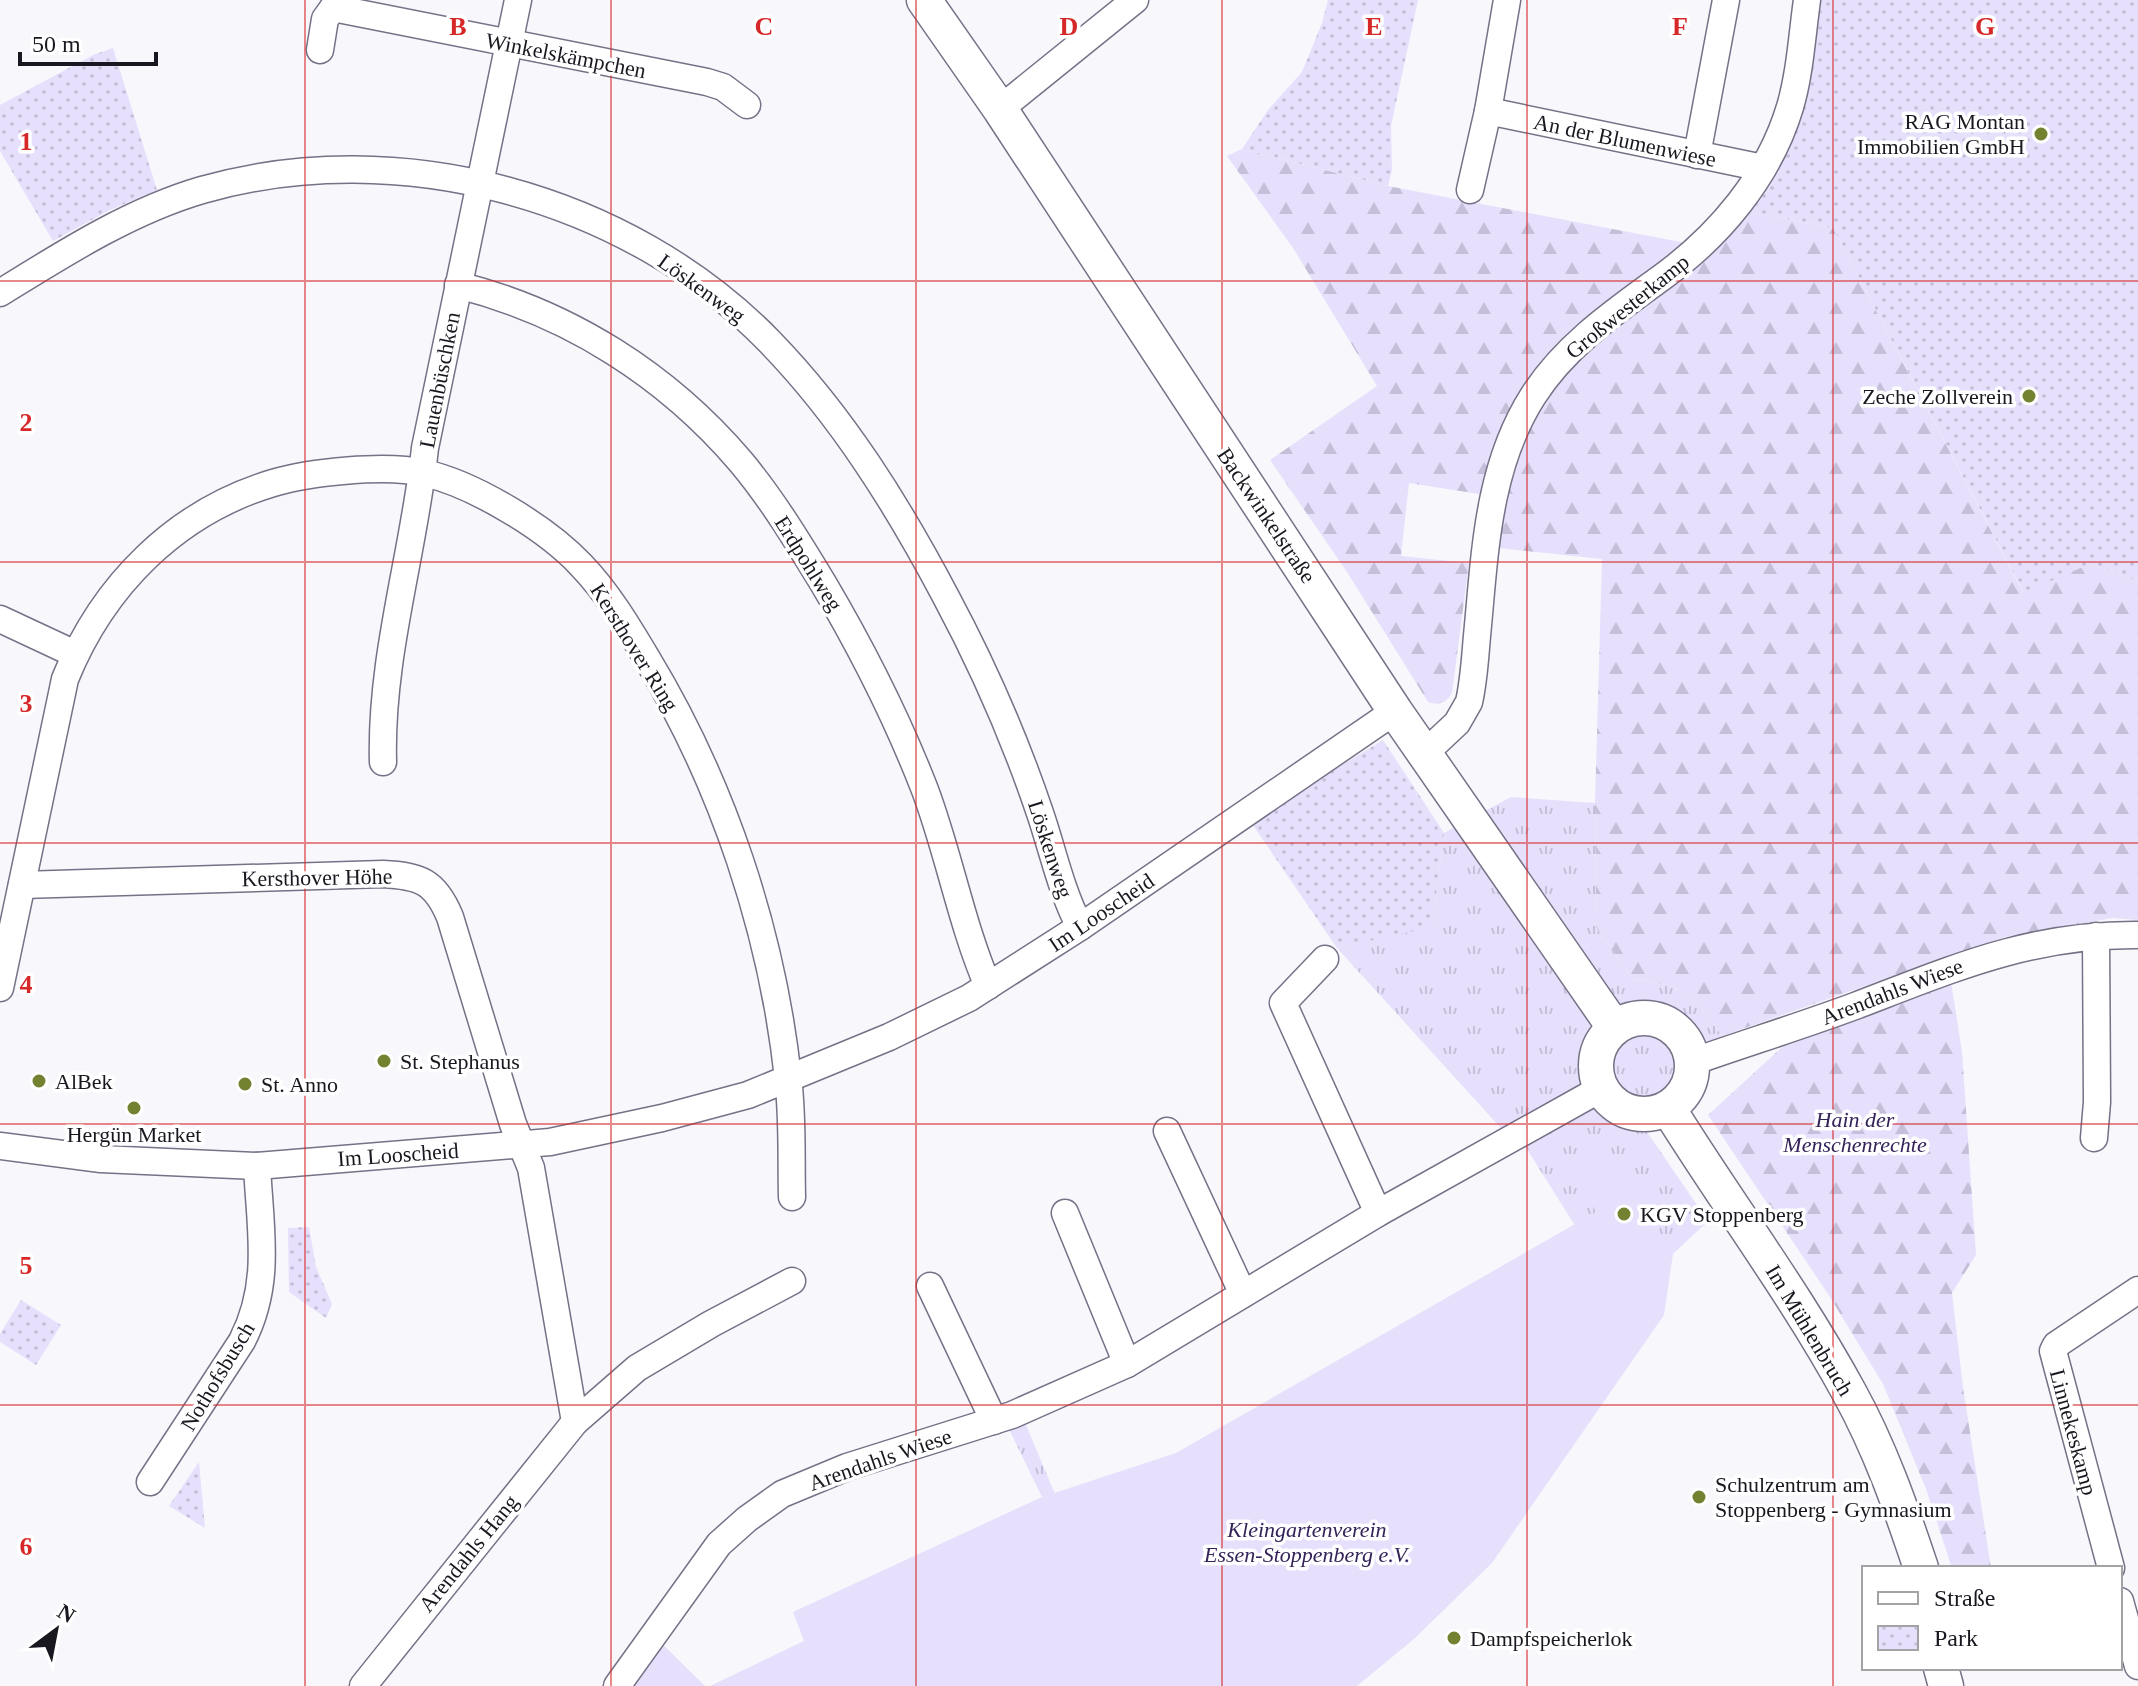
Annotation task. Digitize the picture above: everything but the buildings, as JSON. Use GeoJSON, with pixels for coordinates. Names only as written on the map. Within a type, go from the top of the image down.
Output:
{"type":"FeatureCollection","features":[{"type":"Feature","properties":{"kind":"main road","name":"Backwinkelstraße"},"geometry":{"type":"LineString","coordinates":[[924,0],[1000,109],[1395,711],[1614,1027]]}},
{"type":"Feature","properties":{"kind":"main road"},"geometry":{"type":"LineString","coordinates":[[1638,1019],[1666,1023],[1686,1042],[1692,1062],[1686,1089],[1668,1108],[1651,1113],[1635,1113],[1616,1104],[1602,1088],[1597,1071],[1601,1045],[1614,1027],[1638,1019]]}},
{"type":"Feature","properties":{"kind":"main road","name":"Im Mühlenbruch"},"geometry":{"type":"LineString","coordinates":[[1668,1108],[1791,1295],[1849,1392],[1899,1501],[1920,1566]]}},
{"type":"Feature","properties":{"kind":"street","name":"Lauenbüschken"},"geometry":{"type":"LineString","coordinates":[[383,762],[387,674],[419,504],[425,448],[518,0]]}},
{"type":"Feature","properties":{"kind":"street"},"geometry":{"type":"LineString","coordinates":[[1000,109],[1135,0]]}},
{"type":"Feature","properties":{"kind":"street"},"geometry":{"type":"LineString","coordinates":[[1470,190],[1488,111],[1507,0]]}},
{"type":"Feature","properties":{"kind":"street"},"geometry":{"type":"LineString","coordinates":[[1697,155],[1726,0]]}},
{"type":"Feature","properties":{"kind":"street","name":"Großwesterkamp"},"geometry":{"type":"LineString","coordinates":[[1425,753],[1457,723],[1469,702],[1497,478],[1517,425],[1552,368],[1583,336],[1705,241],[1731,213],[1763,168],[1782,131],[1790,106],[1807,0]]}},
{"type":"Feature","properties":{"kind":"street","name":"Winkelskämpchen"},"geometry":{"type":"LineString","coordinates":[[320,50],[331,4],[509,44],[707,82],[723,87],[747,105]]}},
{"type":"Feature","properties":{"kind":"street","name":"An der Blumenwiese"},"geometry":{"type":"LineString","coordinates":[[1488,111],[1763,168]]}},
{"type":"Feature","properties":{"kind":"street","name":"Löskenweg"},"geometry":{"type":"LineString","coordinates":[[0,293],[65,252],[168,202],[240,181],[319,171],[412,173],[479,183],[578,215],[664,258],[733,308],[802,377],[864,461],[918,546],[948,600],[1008,731],[1040,813],[1067,899],[1080,927]]}},
{"type":"Feature","properties":{"kind":"street","name":"Erdpohlweg"},"geometry":{"type":"LineString","coordinates":[[458,285],[519,303],[598,341],[676,397],[742,463],[811,564],[864,655],[886,700],[939,829],[988,986]]}},
{"type":"Feature","properties":{"kind":"street","name":"Kersthover Ring"},"geometry":{"type":"LineString","coordinates":[[0,988],[65,679],[75,654],[114,592],[137,564],[165,540],[203,512],[249,490],[297,476],[344,471],[423,473],[488,500],[552,539],[582,566],[607,597],[651,665],[694,746],[746,879],[771,979],[789,1080]]}},
{"type":"Feature","properties":{"kind":"street"},"geometry":{"type":"LineString","coordinates":[[0,619],[75,654]]}},
{"type":"Feature","properties":{"kind":"street","name":"Im Looscheid"},"geometry":{"type":"LineString","coordinates":[[0,1146],[101,1159],[257,1166],[550,1142],[662,1118],[748,1095],[889,1037],[988,986],[1080,927],[1395,711]]}},
{"type":"Feature","properties":{"kind":"street","name":"Kersthover Höhe"},"geometry":{"type":"LineString","coordinates":[[22,885],[383,874],[418,878],[441,897],[450,917],[522,1145]]}},
{"type":"Feature","properties":{"kind":"street","name":"Arendahls Wiese"},"geometry":{"type":"LineString","coordinates":[[1692,1062],[1803,1025],[1984,957],[2047,942],[2138,935]]}},
{"type":"Feature","properties":{"kind":"street"},"geometry":{"type":"LineString","coordinates":[[2094,1138],[2097,1102],[2096,936]]}},
{"type":"Feature","properties":{"kind":"street"},"geometry":{"type":"LineString","coordinates":[[1325,959],[1283,1003],[1378,1213]]}},
{"type":"Feature","properties":{"kind":"street"},"geometry":{"type":"LineString","coordinates":[[789,1080],[792,1197]]}},
{"type":"Feature","properties":{"kind":"street","name":"Arendahls Wiese"},"geometry":{"type":"LineString","coordinates":[[617,1686],[719,1544],[771,1502],[847,1467],[994,1421],[1127,1364],[1378,1213],[1602,1088]]}},
{"type":"Feature","properties":{"kind":"street"},"geometry":{"type":"LineString","coordinates":[[1167,1131],[1243,1294]]}},
{"type":"Feature","properties":{"kind":"street"},"geometry":{"type":"LineString","coordinates":[[522,1145],[531,1168],[575,1422]]}},
{"type":"Feature","properties":{"kind":"street","name":"Nothofsbusch"},"geometry":{"type":"LineString","coordinates":[[150,1482],[252,1322],[262,1282],[257,1166]]}},
{"type":"Feature","properties":{"kind":"street"},"geometry":{"type":"LineString","coordinates":[[1065,1213],[1127,1364]]}},
{"type":"Feature","properties":{"kind":"street","name":"Arendahls Hang"},"geometry":{"type":"LineString","coordinates":[[363,1686],[575,1422],[637,1368],[792,1281]]}},
{"type":"Feature","properties":{"kind":"street"},"geometry":{"type":"LineString","coordinates":[[930,1286],[994,1421]]}},
{"type":"Feature","properties":{"kind":"street","name":"Linnekeskamp"},"geometry":{"type":"LineString","coordinates":[[2110,1566],[2053,1351],[2056,1345],[2138,1290]]}},
{"type":"Feature","properties":{"kind":"street"},"geometry":{"type":"LineString","coordinates":[[2122,1608],[2138,1666]]}},
{"type":"Feature","properties":{"kind":"green space"},"geometry":{"type":"Polygon","coordinates":[[[1328,0],[1418,0],[1391,126],[1392,170],[1388,186],[1242,149],[1268,110],[1302,72],[1328,0]]]}},
{"type":"Feature","properties":{"kind":"green space","name":"Zeche Zollverein"},"geometry":{"type":"Polygon","coordinates":[[[1812,0],[2138,0],[2138,581],[2089,564],[2024,593],[1833,228],[1742,210],[1812,0]]]}},
{"type":"Feature","properties":{"kind":"green space"},"geometry":{"type":"Polygon","coordinates":[[[113,48],[157,190],[110,210],[53,241],[0,151],[0,105],[93,55],[113,48]]]}},
{"type":"Feature","properties":{"kind":"green space"},"geometry":{"type":"Polygon","coordinates":[[[1242,149],[1388,186],[1707,247],[1742,210],[1833,228],[2023,592],[2089,564],[2138,581],[2138,920],[2113,918],[2005,937],[1722,1036],[1704,1011],[1686,994],[1664,984],[1633,979],[1596,927],[1595,803],[1602,559],[1499,548],[1504,502],[1479,494],[1409,483],[1401,556],[1469,563],[1452,693],[1442,703],[1428,702],[1347,572],[1270,460],[1377,386],[1293,248],[1227,156],[1242,149]]]}},
{"type":"Feature","properties":{"kind":"green space"},"geometry":{"type":"Polygon","coordinates":[[[1383,740],[1444,833],[1432,927],[1337,948],[1250,821],[1383,740]]]}},
{"type":"Feature","properties":{"kind":"green space"},"geometry":{"type":"Polygon","coordinates":[[[1511,797],[1595,803],[1596,927],[1633,979],[1664,984],[1686,994],[1704,1011],[1722,1036],[1692,1061],[1681,1092],[1647,1132],[1708,1221],[1673,1254],[1574,1224],[1518,1135],[1509,1137],[1337,948],[1432,926],[1444,833],[1511,797]]]}},
{"type":"Feature","properties":{"kind":"green space","name":"Hain der Menschenrechte"},"geometry":{"type":"Polygon","coordinates":[[[1950,975],[1962,1052],[1976,1255],[1952,1293],[1991,1566],[1951,1566],[1926,1489],[1883,1384],[1828,1294],[1708,1115],[1804,1027],[1950,975]]]}},
{"type":"Feature","properties":{"kind":"green space","name":"Kleingartenverein Essen-Stoppenberg e.V."},"geometry":{"type":"Polygon","coordinates":[[[1608,1152],[1673,1254],[1664,1315],[1492,1563],[1414,1639],[1357,1686],[710,1686],[804,1641],[793,1612],[1042,1497],[1176,1453],[1596,1212],[1575,1174],[1608,1152]]]}},
{"type":"Feature","properties":{"kind":"green space"},"geometry":{"type":"Polygon","coordinates":[[[309,1227],[316,1267],[332,1304],[326,1318],[289,1292],[288,1228],[309,1227]]]}},
{"type":"Feature","properties":{"kind":"green space"},"geometry":{"type":"Polygon","coordinates":[[[21,1300],[61,1325],[36,1365],[0,1342],[0,1334],[21,1300]]]}},
{"type":"Feature","properties":{"kind":"green space"},"geometry":{"type":"Polygon","coordinates":[[[1021,1413],[1055,1494],[1042,1497],[1004,1419],[1021,1413]]]}},
{"type":"Feature","properties":{"kind":"green space"},"geometry":{"type":"Polygon","coordinates":[[[199,1462],[205,1528],[169,1506],[199,1462]]]}},
{"type":"Feature","properties":{"kind":"green space"},"geometry":{"type":"Polygon","coordinates":[[[655,1637],[705,1686],[618,1686],[655,1637]]]}},
{"type":"Feature","properties":{"kind":"place","name":"RAG Montan Immobilien GmbH"},"geometry":{"type":"Point","coordinates":[2041,134]}},
{"type":"Feature","properties":{"kind":"place","name":"Zeche Zollverein"},"geometry":{"type":"Point","coordinates":[2029,396]}},
{"type":"Feature","properties":{"kind":"place","name":"St. Stephanus"},"geometry":{"type":"Point","coordinates":[384,1061]}},
{"type":"Feature","properties":{"kind":"place","name":"AlBek"},"geometry":{"type":"Point","coordinates":[39,1081]}},
{"type":"Feature","properties":{"kind":"place","name":"St. Anno"},"geometry":{"type":"Point","coordinates":[245,1084]}},
{"type":"Feature","properties":{"kind":"place","name":"Hergün Market"},"geometry":{"type":"Point","coordinates":[134,1108]}},
{"type":"Feature","properties":{"kind":"place","name":"KGV Stoppenberg"},"geometry":{"type":"Point","coordinates":[1624,1214]}},
{"type":"Feature","properties":{"kind":"place","name":"Schulzentrum am Stoppenberg - Gymnasium"},"geometry":{"type":"Point","coordinates":[1699,1497]}},
{"type":"Feature","properties":{"kind":"place","name":"Dampfspeicherlok"},"geometry":{"type":"Point","coordinates":[1454,1638]}}]}
